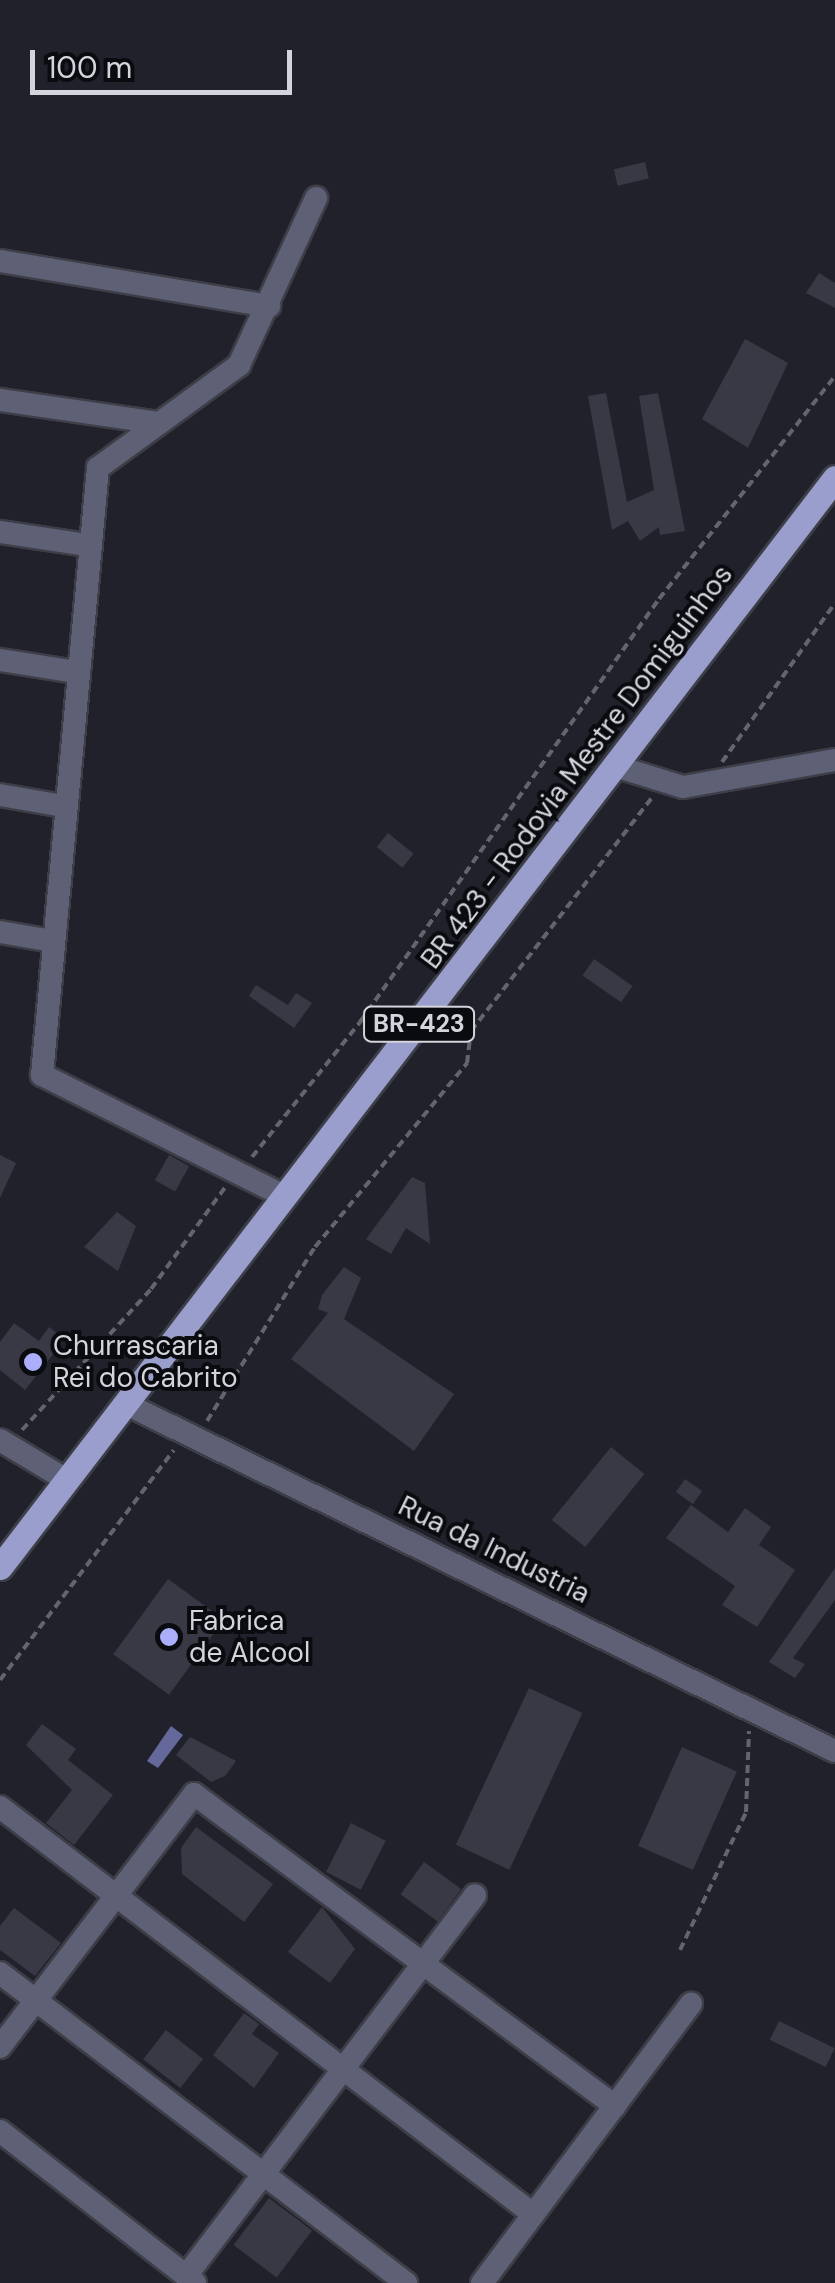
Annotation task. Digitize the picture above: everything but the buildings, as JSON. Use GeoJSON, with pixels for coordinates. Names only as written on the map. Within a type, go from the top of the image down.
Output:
{"type":"FeatureCollection","features":[{"type":"Feature","properties":{"kind":"main road","name":"BR 423 - Rodovia Mestre Domiguinhos"},"geometry":{"type":"LineString","coordinates":[[0,1567],[835,478]]}},
{"type":"Feature","properties":{"kind":"street"},"geometry":{"type":"LineString","coordinates":[[286,1198],[42,1075],[86,545],[98,468],[152,422],[239,365],[270,306],[316,198]]}},
{"type":"Feature","properties":{"kind":"street"},"geometry":{"type":"LineString","coordinates":[[0,260],[270,306]]}},
{"type":"Feature","properties":{"kind":"street"},"geometry":{"type":"LineString","coordinates":[[0,400],[152,422]]}},
{"type":"Feature","properties":{"kind":"street"},"geometry":{"type":"LineString","coordinates":[[0,532],[86,545]]}},
{"type":"Feature","properties":{"kind":"street"},"geometry":{"type":"LineString","coordinates":[[0,660],[77,672]]}},
{"type":"Feature","properties":{"kind":"street"},"geometry":{"type":"LineString","coordinates":[[616,766],[660,784],[696,786],[835,760]]}},
{"type":"Feature","properties":{"kind":"street"},"geometry":{"type":"LineString","coordinates":[[0,795],[63,806]]}},
{"type":"Feature","properties":{"kind":"street"},"geometry":{"type":"LineString","coordinates":[[0,932],[52,941]]}},
{"type":"Feature","properties":{"kind":"street","name":"Rua da Industria"},"geometry":{"type":"LineString","coordinates":[[126,1404],[835,1751]]}},
{"type":"Feature","properties":{"kind":"street"},"geometry":{"type":"LineString","coordinates":[[6,1437],[65,1479]]}},
{"type":"Feature","properties":{"kind":"street"},"geometry":{"type":"LineString","coordinates":[[0,2048],[194,1794],[615,2106]]}},
{"type":"Feature","properties":{"kind":"street"},"geometry":{"type":"LineString","coordinates":[[0,1807],[533,2214]]}},
{"type":"Feature","properties":{"kind":"street"},"geometry":{"type":"LineString","coordinates":[[0,2131],[191,2279],[475,1896]]}},
{"type":"Feature","properties":{"kind":"street"},"geometry":{"type":"LineString","coordinates":[[0,1973],[268,2172],[406,2283]]}},
{"type":"Feature","properties":{"kind":"street"},"geometry":{"type":"LineString","coordinates":[[482,2283],[691,2004]]}},
{"type":"Feature","properties":{"kind":"path"},"geometry":{"type":"LineString","coordinates":[[6,1437],[37,1424],[360,1022],[659,599],[835,376]]}},
{"type":"Feature","properties":{"kind":"path"},"geometry":{"type":"LineString","coordinates":[[696,786],[835,603]]}},
{"type":"Feature","properties":{"kind":"path"},"geometry":{"type":"LineString","coordinates":[[0,1680],[188,1432],[219,1413],[287,1286],[467,1063],[471,1031],[660,784]]}},
{"type":"Feature","properties":{"kind":"path"},"geometry":{"type":"LineString","coordinates":[[680,1950],[746,1812],[744,1744],[755,1712]]}},
{"type":"Feature","properties":{"kind":"water"},"geometry":{"type":"Polygon","coordinates":[[[171,1726],[183,1735],[158,1768],[147,1761],[171,1726]]]}},
{"type":"Feature","properties":{"kind":"place","name":"Churrascaria Rei do Cabrito"},"geometry":{"type":"Point","coordinates":[33,1362]}},
{"type":"Feature","properties":{"kind":"place","name":"Fabrica de Alcool"},"geometry":{"type":"Point","coordinates":[169,1637]}}]}
